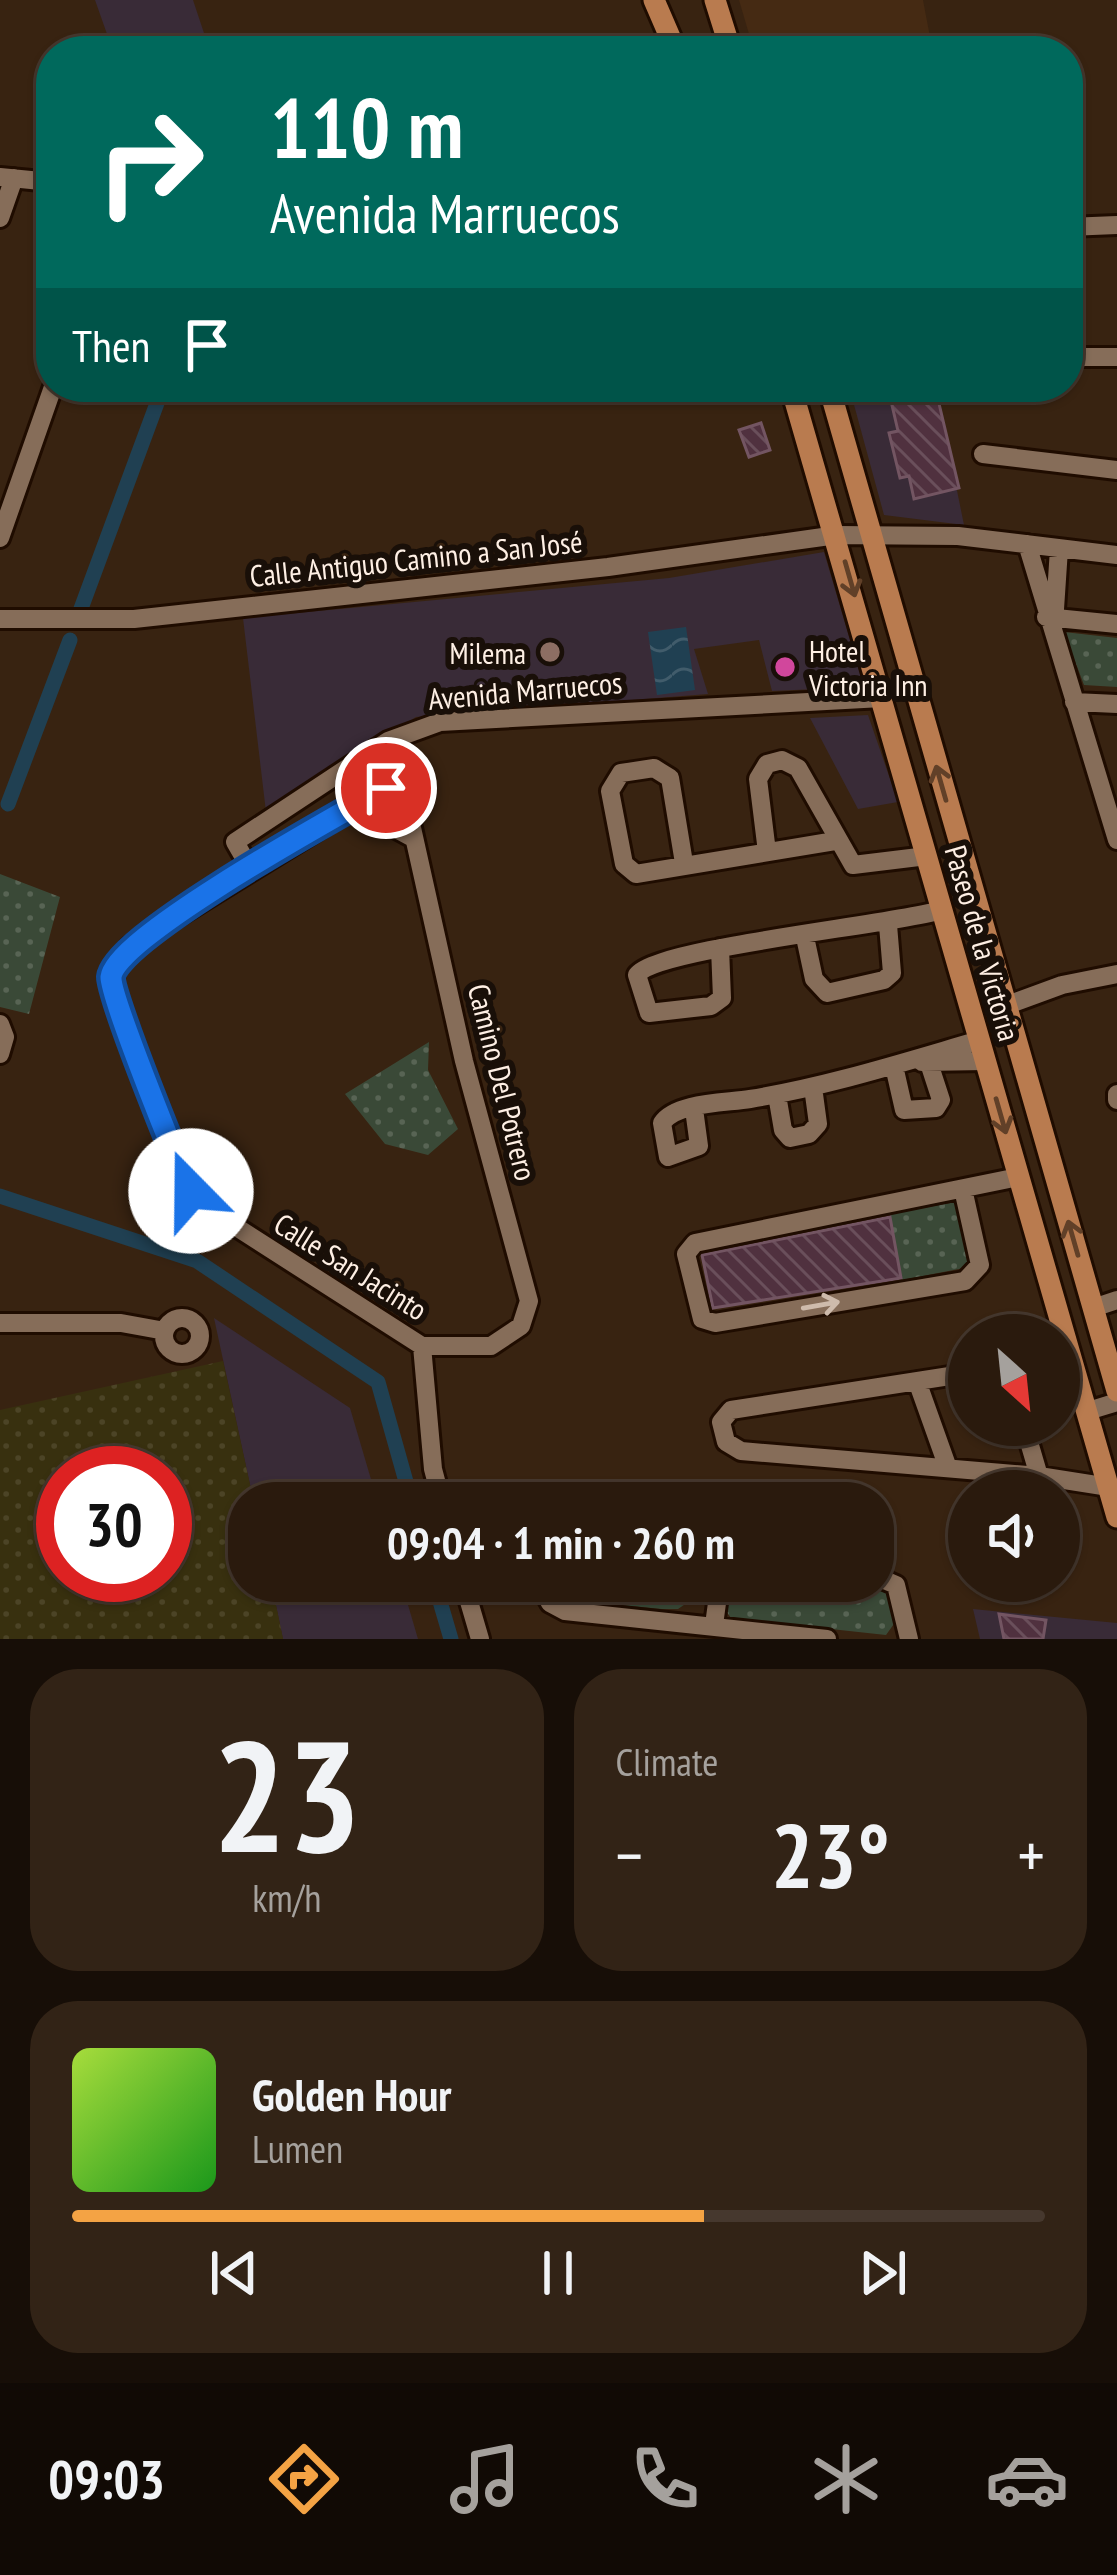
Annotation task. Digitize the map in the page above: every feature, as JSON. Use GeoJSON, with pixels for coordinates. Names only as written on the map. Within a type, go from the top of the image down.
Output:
{"type":"FeatureCollection","features":[{"type":"Feature","properties":{"kind":"main road"},"geometry":{"type":"LineString","coordinates":[[654,0],[670,36]]}},
{"type":"Feature","properties":{"kind":"main road"},"geometry":{"type":"LineString","coordinates":[[716,0],[727,36]]}},
{"type":"Feature","properties":{"kind":"main road","name":"Paseo de la Victoria"},"geometry":{"type":"LineString","coordinates":[[796,402],[1117,1517]]}},
{"type":"Feature","properties":{"kind":"main road","name":"Paseo de la Victoria"},"geometry":{"type":"LineString","coordinates":[[833,402],[1117,1391]]}},
{"type":"Feature","properties":{"kind":"street"},"geometry":{"type":"LineString","coordinates":[[0,218],[7,178]]}},
{"type":"Feature","properties":{"kind":"street"},"geometry":{"type":"LineString","coordinates":[[1083,226],[1117,225]]}},
{"type":"Feature","properties":{"kind":"street"},"geometry":{"type":"LineString","coordinates":[[1083,357],[1117,357]]}},
{"type":"Feature","properties":{"kind":"street"},"geometry":{"type":"LineString","coordinates":[[0,538],[4,509],[47,402]]}},
{"type":"Feature","properties":{"kind":"street"},"geometry":{"type":"LineString","coordinates":[[983,454],[1117,470]]}},
{"type":"Feature","properties":{"kind":"street","name":"Calle Antiguo Camino a San José"},"geometry":{"type":"LineString","coordinates":[[0,619],[134,619],[870,534],[1117,555]]}},
{"type":"Feature","properties":{"kind":"street"},"geometry":{"type":"LineString","coordinates":[[1027,544],[1117,840]]}},
{"type":"Feature","properties":{"kind":"street"},"geometry":{"type":"LineString","coordinates":[[1052,622],[1059,549]]}},
{"type":"Feature","properties":{"kind":"street"},"geometry":{"type":"LineString","coordinates":[[1052,622],[1117,624]]}},
{"type":"Feature","properties":{"kind":"street","name":"Avenida Marruecos"},"geometry":{"type":"LineString","coordinates":[[250,868],[235,842],[388,741],[440,722],[882,698]]}},
{"type":"Feature","properties":{"kind":"street"},"geometry":{"type":"LineString","coordinates":[[1074,702],[1117,704]]}},
{"type":"Feature","properties":{"kind":"street"},"geometry":{"type":"LineString","coordinates":[[767,852],[758,779],[766,764],[782,760],[798,768],[835,841],[853,865],[927,856]]}},
{"type":"Feature","properties":{"kind":"street"},"geometry":{"type":"LineString","coordinates":[[684,863],[670,778],[654,768],[621,773],[610,791],[626,868],[636,874],[835,841]]}},
{"type":"Feature","properties":{"kind":"street","name":"Camino Del Potrero"},"geometry":{"type":"LineString","coordinates":[[354,806],[386,788],[404,792],[464,1061],[529,1301],[512,1335],[491,1346],[422,1346]]}},
{"type":"Feature","properties":{"kind":"street"},"geometry":{"type":"LineString","coordinates":[[250,868],[354,806],[412,838]]}},
{"type":"Feature","properties":{"kind":"street","name":"Calle San Jacinto"},"geometry":{"type":"LineString","coordinates":[[250,868],[129,946],[111,978],[180,1169],[202,1205],[422,1346],[436,1482]]}},
{"type":"Feature","properties":{"kind":"street"},"geometry":{"type":"LineString","coordinates":[[720,948],[722,998],[711,1006],[649,1013],[637,975],[645,964],[720,948],[888,925],[942,910]]}},
{"type":"Feature","properties":{"kind":"street"},"geometry":{"type":"LineString","coordinates":[[805,938],[814,979],[827,993],[892,973],[888,925]]}},
{"type":"Feature","properties":{"kind":"street"},"geometry":{"type":"LineString","coordinates":[[1005,1006],[1117,974]]}},
{"type":"Feature","properties":{"kind":"street"},"geometry":{"type":"LineString","coordinates":[[0,1024],[5,1037],[0,1054]]}},
{"type":"Feature","properties":{"kind":"street"},"geometry":{"type":"LineString","coordinates":[[694,1108],[699,1147],[670,1158],[663,1152],[662,1124],[671,1113],[694,1108],[777,1095],[983,1050]]}},
{"type":"Feature","properties":{"kind":"street"},"geometry":{"type":"LineString","coordinates":[[894,1066],[902,1107],[910,1114],[941,1102],[924,1061]]}},
{"type":"Feature","properties":{"kind":"street"},"geometry":{"type":"LineString","coordinates":[[777,1095],[784,1133],[790,1138],[809,1134],[818,1124],[813,1087]]}},
{"type":"Feature","properties":{"kind":"street"},"geometry":{"type":"LineString","coordinates":[[963,1190],[980,1265],[965,1281],[715,1323],[702,1318],[686,1254],[695,1243],[1018,1177]]}},
{"type":"Feature","properties":{"kind":"street"},"geometry":{"type":"LineString","coordinates":[[1093,1307],[1117,1300]]}},
{"type":"Feature","properties":{"kind":"street"},"geometry":{"type":"LineString","coordinates":[[0,1323],[121,1323],[165,1331]]}},
{"type":"Feature","properties":{"kind":"street"},"geometry":{"type":"LineString","coordinates":[[948,1376],[730,1410],[721,1422],[726,1442],[741,1450],[971,1470]]}},
{"type":"Feature","properties":{"kind":"street"},"geometry":{"type":"LineString","coordinates":[[916,1381],[948,1468]]}},
{"type":"Feature","properties":{"kind":"street"},"geometry":{"type":"LineString","coordinates":[[1088,1411],[1117,1402]]}},
{"type":"Feature","properties":{"kind":"street"},"geometry":{"type":"LineString","coordinates":[[1080,1482],[1109,1487]]}},
{"type":"Feature","properties":{"kind":"street"},"geometry":{"type":"LineString","coordinates":[[894,1584],[909,1639]]}},
{"type":"Feature","properties":{"kind":"street"},"geometry":{"type":"LineString","coordinates":[[469,1602],[480,1639]]}},
{"type":"Feature","properties":{"kind":"street"},"geometry":{"type":"LineString","coordinates":[[549,1602],[565,1611],[827,1639]]}},
{"type":"Feature","properties":{"kind":"street"},"geometry":{"type":"LineString","coordinates":[[714,1624],[717,1602]]}},
{"type":"Feature","properties":{"kind":"shaded area"},"geometry":{"type":"Polygon","coordinates":[[[95,0],[193,0],[205,36],[108,36],[95,0]]]}},
{"type":"Feature","properties":{"kind":"shaded area"},"geometry":{"type":"Polygon","coordinates":[[[739,0],[923,0],[930,36],[750,36],[739,0]]]}},
{"type":"Feature","properties":{"kind":"shaded area"},"geometry":{"type":"Polygon","coordinates":[[[853,402],[939,402],[964,525],[884,515],[853,402]]]}},
{"type":"Feature","properties":{"kind":"shaded area"},"geometry":{"type":"Polygon","coordinates":[[[824,552],[864,687],[772,691],[759,640],[694,649],[708,694],[416,717],[266,812],[243,618],[669,578],[824,552]]]}},
{"type":"Feature","properties":{"kind":"shaded area"},"geometry":{"type":"Polygon","coordinates":[[[868,715],[898,802],[858,809],[810,718],[868,715]]]}},
{"type":"Feature","properties":{"kind":"shaded area"},"geometry":{"type":"Polygon","coordinates":[[[214,1318],[350,1408],[372,1482],[249,1482],[214,1318]]]}},
{"type":"Feature","properties":{"kind":"shaded area"},"geometry":{"type":"Polygon","coordinates":[[[275,1602],[407,1602],[418,1639],[283,1639],[275,1602]]]}},
{"type":"Feature","properties":{"kind":"shaded area"},"geometry":{"type":"Polygon","coordinates":[[[973,1609],[1117,1623],[1117,1639],[980,1639],[973,1609]]]}},
{"type":"Feature","properties":{"kind":"sand"},"geometry":{"type":"Polygon","coordinates":[[[223,1361],[249,1482],[228,1482],[228,1602],[275,1602],[283,1639],[0,1639],[0,1410],[223,1361]]]}},
{"type":"Feature","properties":{"kind":"green space"},"geometry":{"type":"Polygon","coordinates":[[[1064,632],[1117,638],[1117,687],[1084,685],[1064,632]]]}},
{"type":"Feature","properties":{"kind":"green space"},"geometry":{"type":"Polygon","coordinates":[[[0,874],[60,897],[29,1014],[0,1007],[0,874]]]}},
{"type":"Feature","properties":{"kind":"green space"},"geometry":{"type":"Polygon","coordinates":[[[429,1042],[428,1070],[458,1129],[428,1155],[385,1144],[345,1094],[429,1042]]]}},
{"type":"Feature","properties":{"kind":"green space"},"geometry":{"type":"Polygon","coordinates":[[[956,1202],[969,1267],[902,1280],[890,1214],[956,1202]]]}},
{"type":"Feature","properties":{"kind":"green space"},"geometry":{"type":"Polygon","coordinates":[[[589,1602],[688,1602],[678,1609],[589,1602]]]}},
{"type":"Feature","properties":{"kind":"green space"},"geometry":{"type":"Polygon","coordinates":[[[724,1602],[892,1602],[896,1621],[886,1635],[731,1618],[724,1602]]]}},
{"type":"Feature","properties":{"kind":"water"},"geometry":{"type":"Polygon","coordinates":[[[686,627],[695,690],[657,695],[648,632],[686,627]]]}},
{"type":"Feature","properties":{"kind":"building"},"geometry":{"type":"Polygon","coordinates":[[[891,402],[939,402],[959,488],[914,499],[909,476],[900,478],[889,433],[898,431],[891,402]]]}},
{"type":"Feature","properties":{"kind":"building"},"geometry":{"type":"Polygon","coordinates":[[[761,423],[770,450],[749,457],[739,430],[761,423]]]}},
{"type":"Feature","properties":{"kind":"building"},"geometry":{"type":"Polygon","coordinates":[[[890,1217],[901,1278],[713,1308],[702,1255],[890,1217]]]}},
{"type":"Feature","properties":{"kind":"building"},"geometry":{"type":"Polygon","coordinates":[[[999,1614],[1046,1620],[1043,1639],[1004,1639],[999,1614]]]}},
{"type":"Feature","properties":{"kind":"waterway"},"geometry":{"type":"LineString","coordinates":[[79,614],[157,402]]}},
{"type":"Feature","properties":{"kind":"waterway"},"geometry":{"type":"LineString","coordinates":[[8,804],[70,640]]}},
{"type":"Feature","properties":{"kind":"waterway"},"geometry":{"type":"LineString","coordinates":[[0,1196],[197,1261],[378,1382],[406,1482]]}},
{"type":"Feature","properties":{"kind":"waterway"},"geometry":{"type":"LineString","coordinates":[[440,1602],[451,1639]]}},
{"type":"Feature","properties":{"kind":"place","name":"Milema"},"geometry":{"type":"Point","coordinates":[550,652]}},
{"type":"Feature","properties":{"kind":"place","name":"Hotel Victoria Inn"},"geometry":{"type":"Point","coordinates":[785,667]}},
{"type":"Feature","properties":{"kind":"route"},"geometry":{"type":"LineString","coordinates":[[191,1191],[119,1010],[111,978],[115,966],[129,946],[386,788]]}}]}
